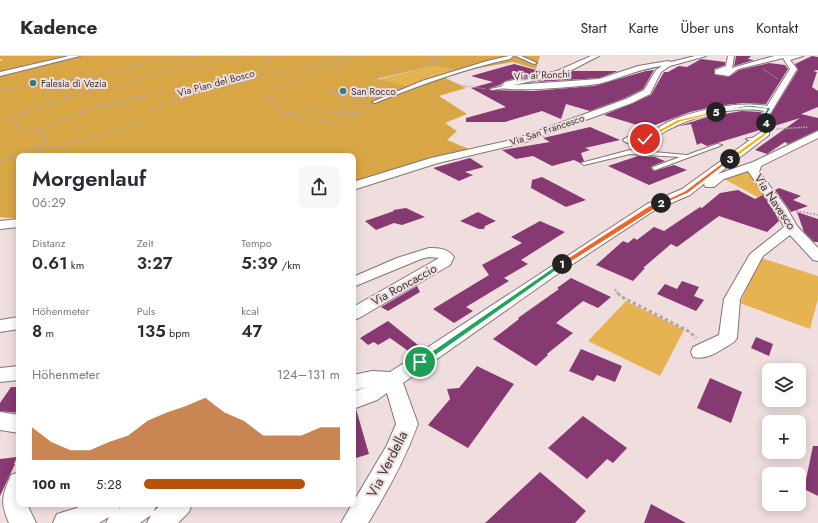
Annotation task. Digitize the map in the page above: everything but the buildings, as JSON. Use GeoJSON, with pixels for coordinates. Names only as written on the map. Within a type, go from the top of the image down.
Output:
{"type":"FeatureCollection","features":[{"type":"Feature","properties":{"kind":"street"},"geometry":{"type":"LineString","coordinates":[[0,74],[78,56]]}},
{"type":"Feature","properties":{"kind":"street","name":"Via ai Ronchi"},"geometry":{"type":"LineString","coordinates":[[505,87],[508,84],[560,73],[596,56]]}},
{"type":"Feature","properties":{"kind":"street","name":"Via San Francesco"},"geometry":{"type":"LineString","coordinates":[[356,185],[435,160],[519,141],[629,102],[647,92],[658,71],[676,63],[703,56]]}},
{"type":"Feature","properties":{"kind":"street"},"geometry":{"type":"LineString","coordinates":[[731,56],[729,67],[718,72],[729,74],[736,68],[782,56]]}},
{"type":"Feature","properties":{"kind":"street"},"geometry":{"type":"LineString","coordinates":[[356,399],[392,380],[420,362],[550,272],[651,207],[686,192],[758,136],[766,114],[786,85],[794,69],[785,59],[800,56]]}},
{"type":"Feature","properties":{"kind":"street"},"geometry":{"type":"LineString","coordinates":[[0,66],[35,58]]}},
{"type":"Feature","properties":{"kind":"street","name":"Via ai Ronchi"},"geometry":{"type":"LineString","coordinates":[[505,87],[522,88],[600,82],[640,67],[676,63]]}},
{"type":"Feature","properties":{"kind":"street"},"geometry":{"type":"LineString","coordinates":[[628,140],[650,138],[661,129],[678,121],[733,108],[749,106],[770,109]]}},
{"type":"Feature","properties":{"kind":"street"},"geometry":{"type":"LineString","coordinates":[[686,192],[699,194],[720,177],[757,164],[816,133]]}},
{"type":"Feature","properties":{"kind":"street","name":"Via Navesco"},"geometry":{"type":"LineString","coordinates":[[757,164],[753,172],[781,210],[791,228],[818,257]]}},
{"type":"Feature","properties":{"kind":"street"},"geometry":{"type":"LineString","coordinates":[[0,217],[16,219]]}},
{"type":"Feature","properties":{"kind":"street"},"geometry":{"type":"LineString","coordinates":[[0,225],[16,223]]}},
{"type":"Feature","properties":{"kind":"street"},"geometry":{"type":"LineString","coordinates":[[700,352],[728,338],[732,299],[757,254],[791,228]]}},
{"type":"Feature","properties":{"kind":"street","name":"Via Roncaccio"},"geometry":{"type":"LineString","coordinates":[[356,281],[365,279],[426,253],[439,252],[447,257],[445,262],[356,312]]}},
{"type":"Feature","properties":{"kind":"street"},"geometry":{"type":"LineString","coordinates":[[0,326],[16,323]]}},
{"type":"Feature","properties":{"kind":"street"},"geometry":{"type":"LineString","coordinates":[[0,376],[16,373]]}},
{"type":"Feature","properties":{"kind":"street"},"geometry":{"type":"LineString","coordinates":[[356,383],[367,378],[381,377],[392,380]]}},
{"type":"Feature","properties":{"kind":"street","name":"Via Verdella"},"geometry":{"type":"LineString","coordinates":[[354,523],[374,492],[397,449],[407,424],[399,396],[392,380]]}},
{"type":"Feature","properties":{"kind":"street"},"geometry":{"type":"LineString","coordinates":[[0,421],[16,424]]}},
{"type":"Feature","properties":{"kind":"street"},"geometry":{"type":"LineString","coordinates":[[16,490],[14,509],[23,523]]}},
{"type":"Feature","properties":{"kind":"street"},"geometry":{"type":"LineString","coordinates":[[66,523],[81,520],[103,507]]}},
{"type":"Feature","properties":{"kind":"street"},"geometry":{"type":"LineString","coordinates":[[119,523],[142,507]]}},
{"type":"Feature","properties":{"kind":"street"},"geometry":{"type":"LineString","coordinates":[[160,523],[177,507]]}},
{"type":"Feature","properties":{"kind":"lane"},"geometry":{"type":"LineString","coordinates":[[374,102],[423,82],[509,58],[511,56]]}},
{"type":"Feature","properties":{"kind":"lane"},"geometry":{"type":"LineString","coordinates":[[518,56],[535,63]]}},
{"type":"Feature","properties":{"kind":"lane"},"geometry":{"type":"LineString","coordinates":[[492,89],[505,87]]}},
{"type":"Feature","properties":{"kind":"lane"},"geometry":{"type":"LineString","coordinates":[[655,168],[719,145]]}},
{"type":"Feature","properties":{"kind":"lane"},"geometry":{"type":"LineString","coordinates":[[584,164],[630,152],[687,156]]}},
{"type":"Feature","properties":{"kind":"path"},"geometry":{"type":"LineString","coordinates":[[0,91],[40,82],[95,76],[136,65],[199,56]]}},
{"type":"Feature","properties":{"kind":"path"},"geometry":{"type":"LineString","coordinates":[[243,82],[238,81],[183,87],[163,94],[150,95],[107,105],[98,104],[38,130],[20,130],[13,118],[82,92],[105,89],[141,80],[173,69],[226,58],[244,56]]}},
{"type":"Feature","properties":{"kind":"path"},"geometry":{"type":"LineString","coordinates":[[238,81],[242,76],[279,56]]}},
{"type":"Feature","properties":{"kind":"path","name":"Via Pian del Bosco"},"geometry":{"type":"LineString","coordinates":[[22,153],[77,142],[125,129],[141,122],[149,112],[155,108],[201,92],[351,56]]}},
{"type":"Feature","properties":{"kind":"path"},"geometry":{"type":"LineString","coordinates":[[353,90],[339,88],[328,93],[341,98],[352,99],[355,102],[374,102],[376,105],[345,119],[322,120],[297,118],[282,112],[268,97],[270,91],[314,72],[360,56]]}},
{"type":"Feature","properties":{"kind":"path"},"geometry":{"type":"LineString","coordinates":[[441,56],[430,59],[429,61],[441,60]]}},
{"type":"Feature","properties":{"kind":"path"},"geometry":{"type":"LineString","coordinates":[[339,96],[348,94],[353,90],[366,86],[374,79],[402,70],[420,69],[438,60]]}},
{"type":"Feature","properties":{"kind":"path"},"geometry":{"type":"LineString","coordinates":[[759,63],[762,64],[760,66],[763,69],[786,85]]}},
{"type":"Feature","properties":{"kind":"path"},"geometry":{"type":"LineString","coordinates":[[44,70],[47,71],[45,78]]}},
{"type":"Feature","properties":{"kind":"path"},"geometry":{"type":"LineString","coordinates":[[440,77],[459,85],[492,89]]}},
{"type":"Feature","properties":{"kind":"path"},"geometry":{"type":"LineString","coordinates":[[35,83],[45,78],[67,79]]}},
{"type":"Feature","properties":{"kind":"path"},"geometry":{"type":"LineString","coordinates":[[40,82],[61,84],[67,79]]}},
{"type":"Feature","properties":{"kind":"path"},"geometry":{"type":"LineString","coordinates":[[332,92],[348,94]]}},
{"type":"Feature","properties":{"kind":"path"},"geometry":{"type":"LineString","coordinates":[[282,112],[358,113]]}},
{"type":"Feature","properties":{"kind":"path"},"geometry":{"type":"LineString","coordinates":[[758,136],[775,134],[777,128],[816,133]]}},
{"type":"Feature","properties":{"kind":"path"},"geometry":{"type":"LineString","coordinates":[[32,150],[46,136],[38,130]]}},
{"type":"Feature","properties":{"kind":"path","name":"Via Pian del Bosco"},"geometry":{"type":"LineString","coordinates":[[0,161],[16,155]]}},
{"type":"Feature","properties":{"kind":"path"},"geometry":{"type":"LineString","coordinates":[[615,289],[620,296],[690,332],[695,337],[700,352]]}},
{"type":"Feature","properties":{"kind":"shaded area"},"geometry":{"type":"Polygon","coordinates":[[[0,56],[540,56],[536,69],[513,62],[461,71],[433,66],[376,79],[407,86],[441,76],[466,88],[439,96],[467,114],[445,123],[457,131],[447,140],[474,151],[356,185],[356,153],[16,153],[16,219],[0,217],[0,61],[3,60],[0,59],[0,56]]]}},
{"type":"Feature","properties":{"kind":"shaded area"},"geometry":{"type":"Polygon","coordinates":[[[433,66],[461,71],[407,86],[375,80],[433,66]]]}},
{"type":"Feature","properties":{"kind":"shaded area"},"geometry":{"type":"Polygon","coordinates":[[[745,170],[751,173],[774,206],[724,179],[745,170]]]}},
{"type":"Feature","properties":{"kind":"shaded area"},"geometry":{"type":"Polygon","coordinates":[[[761,258],[818,276],[818,299],[810,329],[740,303],[761,258]]]}},
{"type":"Feature","properties":{"kind":"shaded area"},"geometry":{"type":"Polygon","coordinates":[[[626,301],[684,330],[660,376],[588,341],[626,301]]]}},
{"type":"Feature","properties":{"kind":"place","name":"Falesia di Vezia"},"geometry":{"type":"Point","coordinates":[33,83]}},
{"type":"Feature","properties":{"kind":"place","name":"San Rocco"},"geometry":{"type":"Point","coordinates":[343,91]}},
{"type":"Feature","properties":{"kind":"route"},"geometry":{"type":"LineString","coordinates":[[420,362],[550,272],[651,207],[686,192],[766,133],[766,114],[770,109],[742,106],[678,121],[661,129],[650,138],[645,139]]}}]}
